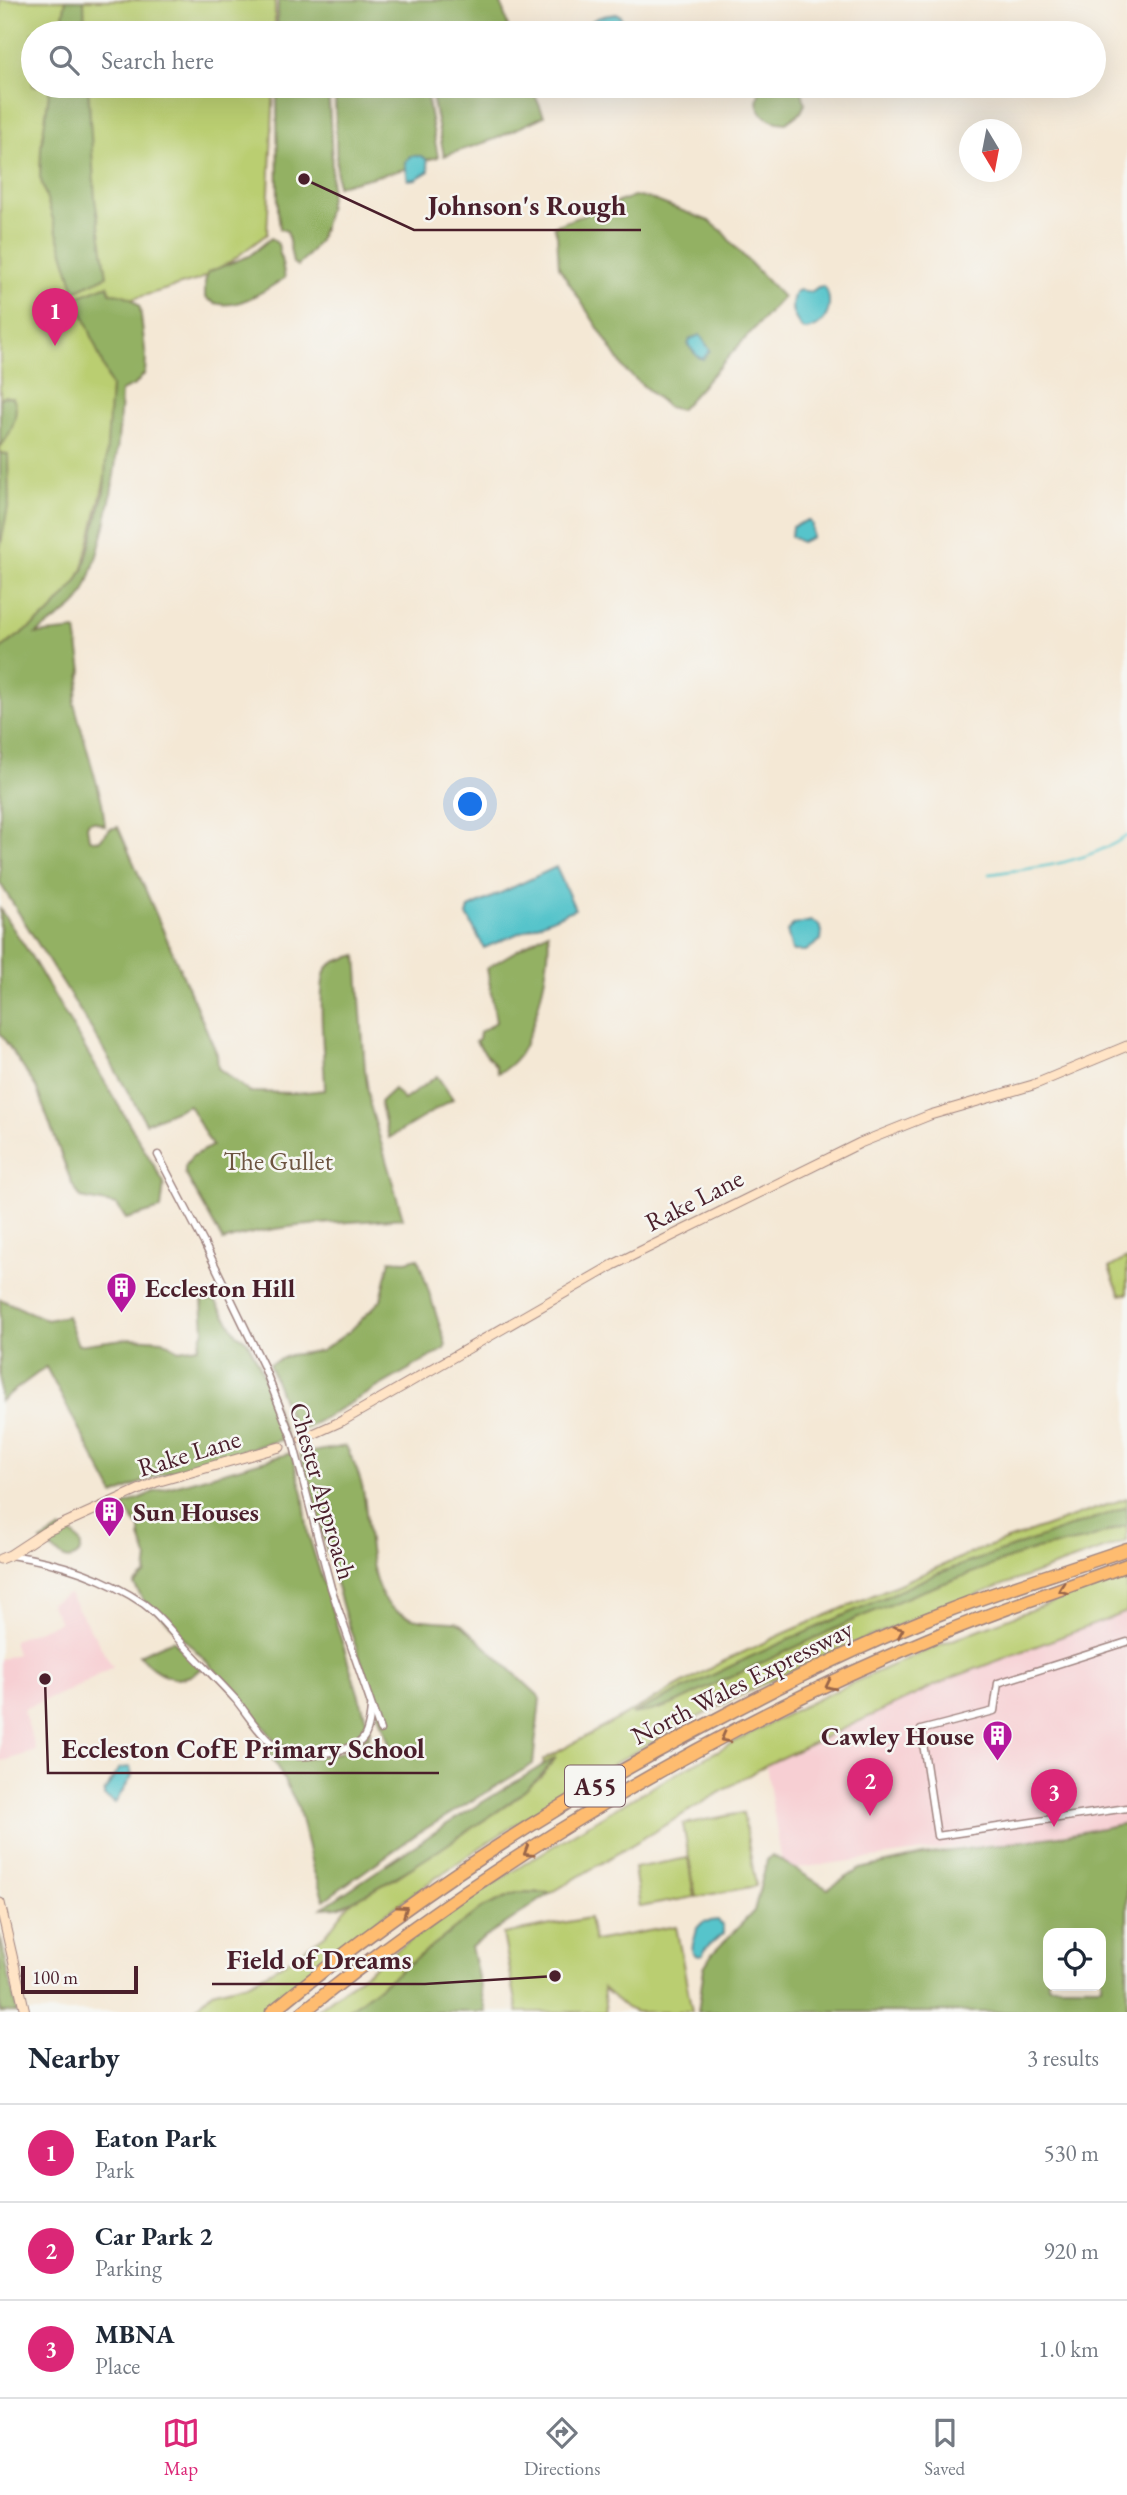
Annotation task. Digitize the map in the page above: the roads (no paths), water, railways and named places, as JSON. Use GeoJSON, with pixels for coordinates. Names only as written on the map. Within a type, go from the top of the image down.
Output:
{"type":"FeatureCollection","features":[{"type":"Feature","properties":{"kind":"highway","name":"North Wales Expressway"},"geometry":{"type":"LineString","coordinates":[[272,2012],[380,1926],[463,1868],[635,1762],[803,1673],[876,1640],[948,1611],[1127,1549]]}},
{"type":"Feature","properties":{"kind":"highway","name":"North Wales Expressway"},"geometry":{"type":"LineString","coordinates":[[303,2012],[387,1945],[450,1900],[654,1775],[756,1721],[949,1630],[1127,1565]]}},
{"type":"Feature","properties":{"kind":"street","name":"Rake Lane"},"geometry":{"type":"LineString","coordinates":[[302,1439],[350,1416],[602,1271],[865,1140],[930,1115],[1033,1085],[1127,1046]]}},
{"type":"Feature","properties":{"kind":"street","name":"Chester Approach"},"geometry":{"type":"LineString","coordinates":[[158,1155],[251,1341],[292,1438],[331,1588],[380,1730]]}},
{"type":"Feature","properties":{"kind":"street","name":"Rake Lane"},"geometry":{"type":"LineString","coordinates":[[0,1559],[45,1532],[156,1482],[280,1447]]}},
{"type":"Feature","properties":{"kind":"street"},"geometry":{"type":"LineString","coordinates":[[10,1555],[55,1563],[85,1573],[107,1582],[146,1606],[162,1619],[237,1702],[261,1733],[279,1748],[298,1756],[341,1750],[358,1744],[365,1738],[371,1704]]}},
{"type":"Feature","properties":{"kind":"street"},"geometry":{"type":"LineString","coordinates":[[1127,1642],[998,1684],[994,1711],[921,1730],[937,1836],[1127,1808]]}},
{"type":"Feature","properties":{"kind":"street"},"geometry":{"type":"LineString","coordinates":[[0,1903],[25,2012]]}},
{"type":"Feature","properties":{"kind":"water"},"geometry":{"type":"Polygon","coordinates":[[[617,14],[621,16],[622,21],[592,21],[602,16],[617,14]]]}},
{"type":"Feature","properties":{"kind":"water"},"geometry":{"type":"Polygon","coordinates":[[[410,156],[422,156],[427,160],[429,171],[416,179],[408,180],[405,163],[410,156]]]}},
{"type":"Feature","properties":{"kind":"water"},"geometry":{"type":"Polygon","coordinates":[[[824,286],[829,300],[827,315],[818,326],[803,330],[793,312],[795,292],[811,292],[824,286]]]}},
{"type":"Feature","properties":{"kind":"water"},"geometry":{"type":"Polygon","coordinates":[[[700,335],[710,350],[703,359],[688,345],[690,339],[700,335]]]}},
{"type":"Feature","properties":{"kind":"water"},"geometry":{"type":"Polygon","coordinates":[[[808,520],[812,524],[812,537],[801,542],[791,536],[792,527],[808,520]]]}},
{"type":"Feature","properties":{"kind":"water"},"geometry":{"type":"Polygon","coordinates":[[[556,867],[575,909],[484,948],[467,915],[469,908],[556,867]]]}},
{"type":"Feature","properties":{"kind":"water"},"geometry":{"type":"Polygon","coordinates":[[[811,921],[818,924],[822,931],[821,940],[806,951],[792,951],[787,931],[793,925],[811,921]]]}},
{"type":"Feature","properties":{"kind":"water"},"geometry":{"type":"Polygon","coordinates":[[[130,1767],[132,1776],[115,1803],[104,1796],[104,1792],[120,1768],[130,1767]]]}},
{"type":"Feature","properties":{"kind":"water"},"geometry":{"type":"Polygon","coordinates":[[[718,1920],[723,1927],[723,1933],[704,1950],[703,1955],[693,1954],[697,1928],[703,1922],[718,1920]]]}},
{"type":"Feature","properties":{"kind":"waterway"},"geometry":{"type":"LineString","coordinates":[[989,874],[1078,858],[1127,836]]}},
{"type":"Feature","properties":{"kind":"place","name":"Johnson's Rough"},"geometry":{"type":"Point","coordinates":[304,179]}},
{"type":"Feature","properties":{"kind":"place","name":"Eaton Park"},"geometry":{"type":"Point","coordinates":[55,346]}},
{"type":"Feature","properties":{"kind":"place","name":"Eccleston Hill"},"geometry":{"type":"Point","coordinates":[122,1315]}},
{"type":"Feature","properties":{"kind":"place","name":"Sun Houses"},"geometry":{"type":"Point","coordinates":[110,1539]}},
{"type":"Feature","properties":{"kind":"place","name":"Eccleston CofE Primary School"},"geometry":{"type":"Point","coordinates":[45,1679]}},
{"type":"Feature","properties":{"kind":"place","name":"Cawley House"},"geometry":{"type":"Point","coordinates":[997,1763]}},
{"type":"Feature","properties":{"kind":"place","name":"Car Park 2"},"geometry":{"type":"Point","coordinates":[870,1816]}},
{"type":"Feature","properties":{"kind":"place","name":"MBNA"},"geometry":{"type":"Point","coordinates":[1054,1827]}},
{"type":"Feature","properties":{"kind":"place","name":"Field of Dreams"},"geometry":{"type":"Point","coordinates":[555,1976]}},
{"type":"Feature","properties":{"kind":"park label","name":"The Gullet"},"geometry":{"type":"Point","coordinates":[278,1161]}}]}
